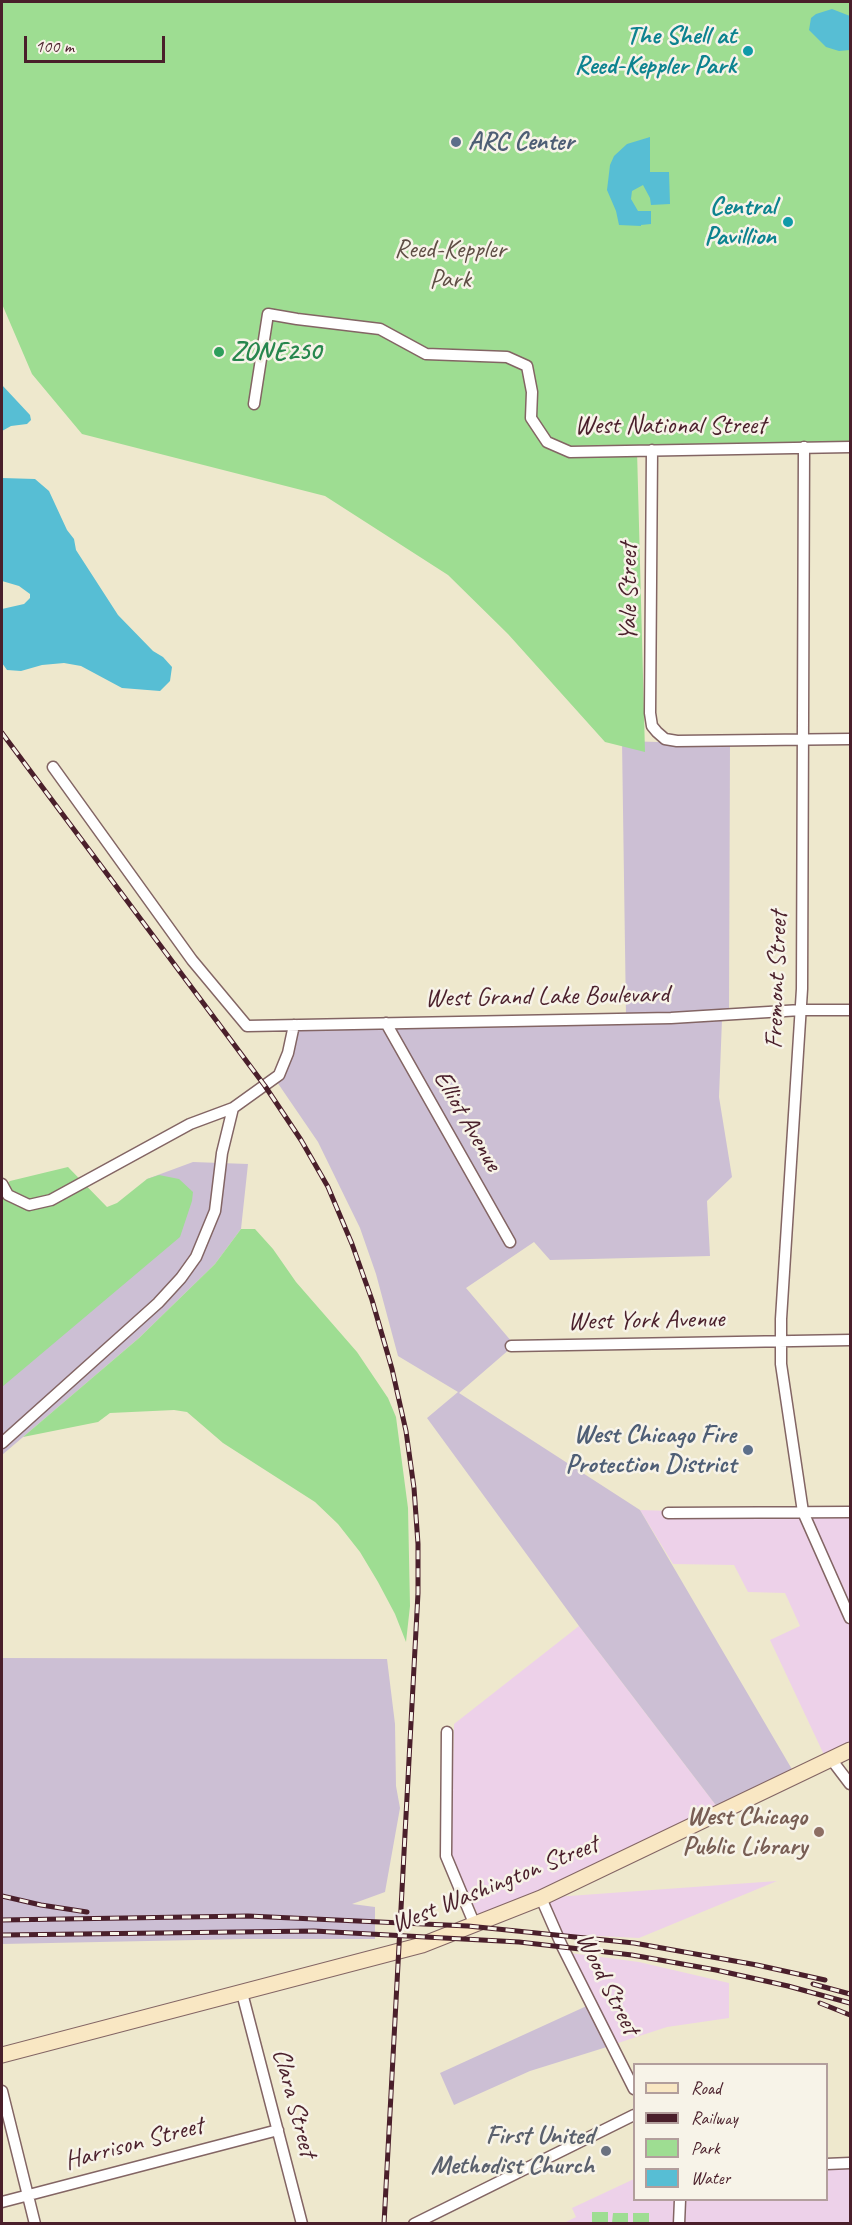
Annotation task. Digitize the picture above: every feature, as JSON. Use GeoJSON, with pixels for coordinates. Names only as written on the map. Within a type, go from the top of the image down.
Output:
{"type":"FeatureCollection","features":[{"type":"Feature","properties":{"kind":"main road","name":"West Washington Street"},"geometry":{"type":"LineString","coordinates":[[2,2055],[422,1945],[541,1898],[850,1750]]}},
{"type":"Feature","properties":{"kind":"street","name":"West National Street"},"geometry":{"type":"LineString","coordinates":[[254,404],[268,314],[380,329],[426,354],[507,357],[527,366],[532,392],[531,418],[548,442],[570,452],[850,447]]}},
{"type":"Feature","properties":{"kind":"street","name":"Fremont Street"},"geometry":{"type":"LineString","coordinates":[[804,447],[801,1010],[781,1364],[803,1512],[850,1618]]}},
{"type":"Feature","properties":{"kind":"street","name":"Yale Street"},"geometry":{"type":"LineString","coordinates":[[652,450],[650,713],[652,726],[670,741],[802,740]]}},
{"type":"Feature","properties":{"kind":"street"},"geometry":{"type":"LineString","coordinates":[[802,740],[850,739]]}},
{"type":"Feature","properties":{"kind":"street","name":"West Grand Lake Boulevard"},"geometry":{"type":"LineString","coordinates":[[53,767],[192,960],[247,1026],[671,1018],[801,1010],[850,1010]]}},
{"type":"Feature","properties":{"kind":"street","name":"Elliot Avenue"},"geometry":{"type":"LineString","coordinates":[[386,1023],[510,1242]]}},
{"type":"Feature","properties":{"kind":"street"},"geometry":{"type":"LineString","coordinates":[[2,1184],[8,1195],[29,1205],[51,1200],[190,1124],[233,1108],[279,1075],[288,1053],[294,1025]]}},
{"type":"Feature","properties":{"kind":"street"},"geometry":{"type":"LineString","coordinates":[[2,1443],[158,1303],[181,1278],[196,1257],[214,1211],[222,1153],[233,1108]]}},
{"type":"Feature","properties":{"kind":"street","name":"West York Avenue"},"geometry":{"type":"LineString","coordinates":[[511,1346],[850,1340]]}},
{"type":"Feature","properties":{"kind":"street"},"geometry":{"type":"LineString","coordinates":[[668,1513],[850,1512]]}},
{"type":"Feature","properties":{"kind":"street"},"geometry":{"type":"LineString","coordinates":[[447,1732],[447,1856],[474,1923]]}},
{"type":"Feature","properties":{"kind":"street"},"geometry":{"type":"LineString","coordinates":[[831,1759],[850,1784]]}},
{"type":"Feature","properties":{"kind":"street","name":"Wood Street"},"geometry":{"type":"LineString","coordinates":[[541,1898],[556,1934],[633,2087]]}},
{"type":"Feature","properties":{"kind":"street","name":"Clara Street"},"geometry":{"type":"LineString","coordinates":[[242,1993],[302,2223]]}},
{"type":"Feature","properties":{"kind":"street"},"geometry":{"type":"LineString","coordinates":[[2,2091],[35,2223]]}},
{"type":"Feature","properties":{"kind":"street"},"geometry":{"type":"LineString","coordinates":[[414,2223],[633,2115]]}},
{"type":"Feature","properties":{"kind":"street","name":"Harrison Street"},"geometry":{"type":"LineString","coordinates":[[2,2202],[278,2130]]}},
{"type":"Feature","properties":{"kind":"street"},"geometry":{"type":"LineString","coordinates":[[828,2164],[850,2163]]}},
{"type":"Feature","properties":{"kind":"street"},"geometry":{"type":"LineString","coordinates":[[679,2223],[680,2201]]}},
{"type":"Feature","properties":{"kind":"shaded area"},"geometry":{"type":"Polygon","coordinates":[[[622,741],[730,744],[729,1010],[626,1016],[622,741]]]}},
{"type":"Feature","properties":{"kind":"shaded area"},"geometry":{"type":"Polygon","coordinates":[[[722,1019],[719,1097],[732,1177],[707,1201],[710,1256],[550,1260],[534,1242],[466,1288],[512,1342],[511,1348],[459,1393],[640,1510],[793,1771],[718,1808],[579,1626],[427,1418],[458,1392],[398,1356],[376,1274],[360,1228],[318,1142],[277,1082],[289,1065],[298,1029],[722,1019]]]}},
{"type":"Feature","properties":{"kind":"shaded area"},"geometry":{"type":"Polygon","coordinates":[[[193,1162],[248,1164],[241,1229],[215,1264],[139,1338],[2,1455],[2,1330],[97,1264],[147,1179],[193,1162]]]}},
{"type":"Feature","properties":{"kind":"shaded area"},"geometry":{"type":"Polygon","coordinates":[[[640,1510],[801,1515],[850,1623],[850,1747],[826,1759],[770,1640],[800,1626],[785,1593],[748,1592],[734,1565],[673,1564],[640,1510]]]}},
{"type":"Feature","properties":{"kind":"shaded area"},"geometry":{"type":"Polygon","coordinates":[[[807,1514],[850,1514],[850,1610],[807,1514]]]}},
{"type":"Feature","properties":{"kind":"shaded area"},"geometry":{"type":"Polygon","coordinates":[[[579,1626],[718,1808],[480,1919],[451,1856],[454,1724],[579,1626]]]}},
{"type":"Feature","properties":{"kind":"shaded area"},"geometry":{"type":"Polygon","coordinates":[[[2,1658],[387,1659],[395,1724],[396,1786],[400,1808],[385,1892],[352,1904],[375,1907],[375,1939],[2,1944],[2,1658]]]}},
{"type":"Feature","properties":{"kind":"shaded area"},"geometry":{"type":"Polygon","coordinates":[[[777,1881],[639,1938],[556,1934],[541,1898],[777,1881]]]}},
{"type":"Feature","properties":{"kind":"shaded area"},"geometry":{"type":"Polygon","coordinates":[[[570,1953],[639,1962],[729,1983],[729,2018],[667,2027],[615,2044],[570,1953]]]}},
{"type":"Feature","properties":{"kind":"shaded area"},"geometry":{"type":"Polygon","coordinates":[[[591,2004],[610,2046],[530,2071],[454,2105],[440,2073],[591,2004]]]}},
{"type":"Feature","properties":{"kind":"shaded area"},"geometry":{"type":"Polygon","coordinates":[[[850,2166],[850,2223],[562,2224],[576,2217],[572,2208],[633,2179],[633,2201],[828,2201],[828,2167],[850,2166]]]}},
{"type":"Feature","properties":{"kind":"green space","name":"Reed-Keppler Park"},"geometry":{"type":"Polygon","coordinates":[[[2,2],[850,2],[850,447],[637,450],[645,752],[605,742],[508,634],[448,575],[325,496],[82,434],[32,374],[2,304],[2,2]]]}},
{"type":"Feature","properties":{"kind":"green space"},"geometry":{"type":"Polygon","coordinates":[[[68,1167],[107,1207],[117,1203],[147,1179],[159,1175],[179,1179],[193,1192],[192,1201],[180,1237],[2,1387],[2,1187],[10,1181],[68,1167]]]}},
{"type":"Feature","properties":{"kind":"green space"},"geometry":{"type":"Polygon","coordinates":[[[241,1229],[255,1229],[273,1249],[296,1282],[357,1352],[388,1398],[396,1417],[408,1508],[410,1606],[406,1642],[395,1614],[378,1582],[360,1552],[338,1524],[315,1502],[223,1443],[187,1412],[174,1410],[110,1413],[98,1422],[23,1437],[139,1338],[215,1264],[241,1229]]]}},
{"type":"Feature","properties":{"kind":"green space"},"geometry":{"type":"Polygon","coordinates":[[[592,2212],[608,2212],[608,2223],[592,2223],[592,2212]]]}},
{"type":"Feature","properties":{"kind":"green space"},"geometry":{"type":"Polygon","coordinates":[[[613,2213],[628,2213],[628,2223],[612,2223],[613,2213]]]}},
{"type":"Feature","properties":{"kind":"green space"},"geometry":{"type":"Polygon","coordinates":[[[633,2213],[649,2213],[649,2223],[633,2223],[633,2213]]]}},
{"type":"Feature","properties":{"kind":"water"},"geometry":{"type":"Polygon","coordinates":[[[832,9],[850,16],[850,50],[839,51],[826,47],[809,30],[811,18],[832,9]]]}},
{"type":"Feature","properties":{"kind":"water"},"geometry":{"type":"Polygon","coordinates":[[[650,137],[650,172],[669,172],[670,204],[651,205],[643,185],[632,191],[631,199],[638,211],[651,211],[651,224],[619,225],[607,190],[610,165],[614,156],[627,144],[650,137]]]}},
{"type":"Feature","properties":{"kind":"water"},"geometry":{"type":"Polygon","coordinates":[[[2,385],[30,415],[31,420],[27,424],[11,426],[2,431],[2,385]]]}},
{"type":"Feature","properties":{"kind":"water"},"geometry":{"type":"Polygon","coordinates":[[[2,478],[35,479],[49,491],[67,530],[74,539],[76,550],[118,615],[172,667],[170,681],[160,691],[122,688],[81,666],[64,663],[42,665],[21,671],[7,670],[2,663],[2,609],[24,604],[30,598],[30,594],[19,586],[2,581],[2,478]]]}},
{"type":"Feature","properties":{"kind":"railway"},"geometry":{"type":"LineString","coordinates":[[2,733],[265,1086],[301,1140],[328,1187],[352,1244],[372,1300],[392,1369],[406,1431],[414,1488],[418,1544],[418,1593],[384,2224]]}},
{"type":"Feature","properties":{"kind":"railway"},"geometry":{"type":"LineString","coordinates":[[2,1896],[87,1912]]}},
{"type":"Feature","properties":{"kind":"railway"},"geometry":{"type":"LineString","coordinates":[[2,1920],[248,1916],[468,1926],[634,1943],[825,1980]]}},
{"type":"Feature","properties":{"kind":"railway"},"geometry":{"type":"LineString","coordinates":[[2,1935],[314,1931],[519,1942],[632,1955],[716,1970],[850,2003]]}},
{"type":"Feature","properties":{"kind":"railway"},"geometry":{"type":"LineString","coordinates":[[813,1984],[850,1994]]}},
{"type":"Feature","properties":{"kind":"railway"},"geometry":{"type":"LineString","coordinates":[[820,2003],[850,2015]]}},
{"type":"Feature","properties":{"kind":"place","name":"The Shell at Reed-Keppler Park"},"geometry":{"type":"Point","coordinates":[748,51]}},
{"type":"Feature","properties":{"kind":"place","name":"ARC Center"},"geometry":{"type":"Point","coordinates":[456,142]}},
{"type":"Feature","properties":{"kind":"place","name":"Central Pavillion"},"geometry":{"type":"Point","coordinates":[788,222]}},
{"type":"Feature","properties":{"kind":"place","name":"ZONE250"},"geometry":{"type":"Point","coordinates":[219,352]}},
{"type":"Feature","properties":{"kind":"place","name":"West Chicago Fire Protection District"},"geometry":{"type":"Point","coordinates":[748,1450]}},
{"type":"Feature","properties":{"kind":"place","name":"West Chicago Public Library"},"geometry":{"type":"Point","coordinates":[819,1832]}},
{"type":"Feature","properties":{"kind":"place","name":"First United Methodist Church"},"geometry":{"type":"Point","coordinates":[606,2151]}}]}
